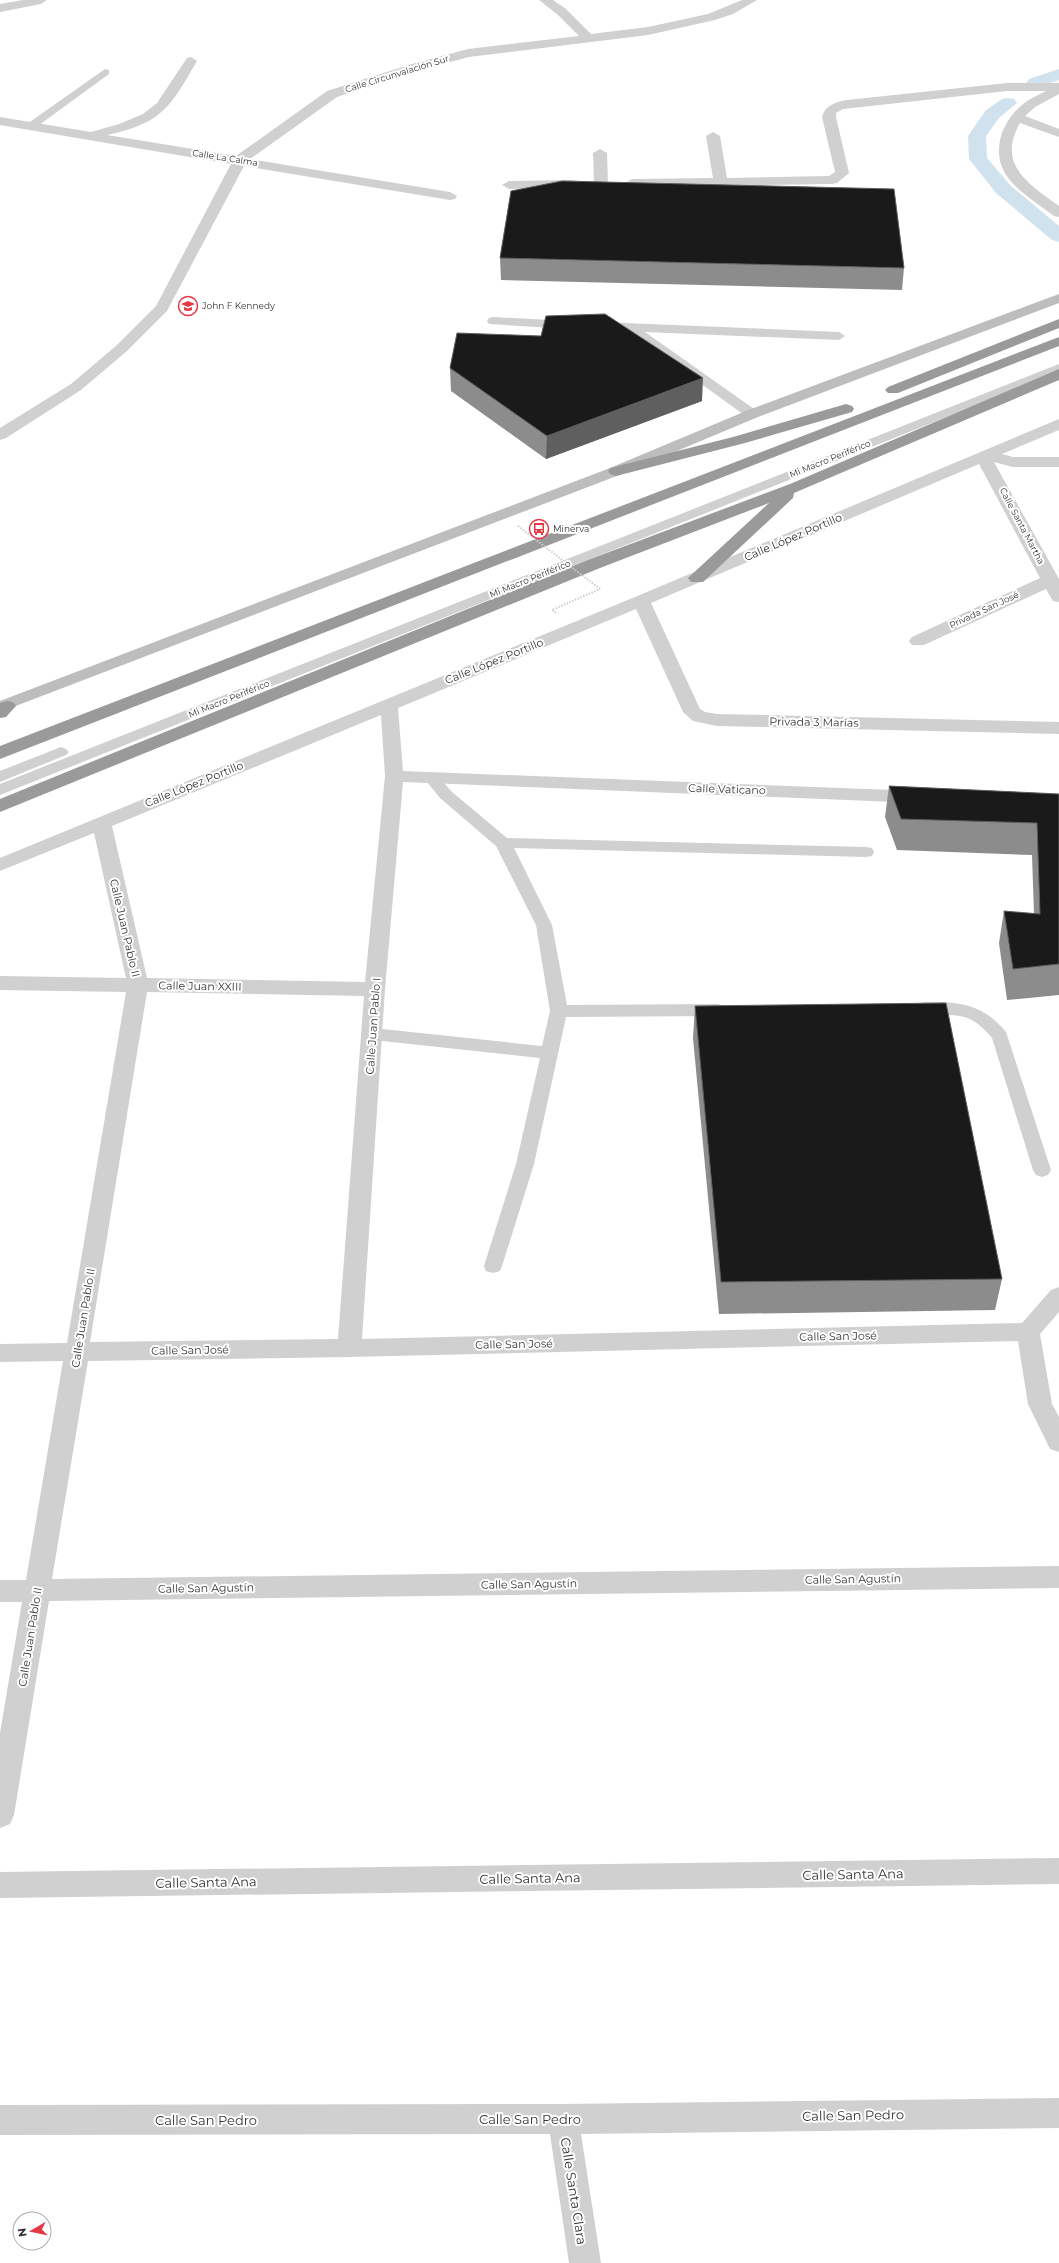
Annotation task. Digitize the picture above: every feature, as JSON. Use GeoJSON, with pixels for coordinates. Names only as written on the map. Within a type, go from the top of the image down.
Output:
{"type":"FeatureCollection","features":[{"type":"Feature","properties":{"kind":"highway"},"geometry":{"type":"LineString","coordinates":[[590,524],[623,501],[684,474],[1059,323]]}},
{"type":"Feature","properties":{"kind":"highway"},"geometry":{"type":"LineString","coordinates":[[0,753],[1059,341]]}},
{"type":"Feature","properties":{"kind":"highway"},"geometry":{"type":"LineString","coordinates":[[0,806],[594,564],[796,487],[1059,374]]}},
{"type":"Feature","properties":{"kind":"highway"},"geometry":{"type":"LineString","coordinates":[[616,471],[739,440],[846,409]]}},
{"type":"Feature","properties":{"kind":"highway"},"geometry":{"type":"LineString","coordinates":[[697,578],[796,487]]}},
{"type":"Feature","properties":{"kind":"street"},"geometry":{"type":"LineString","coordinates":[[0,8],[41,0]]}},
{"type":"Feature","properties":{"kind":"street"},"geometry":{"type":"LineString","coordinates":[[546,0],[562,12],[588,38]]}},
{"type":"Feature","properties":{"kind":"street","name":"Calle Circunvalación Sur"},"geometry":{"type":"LineString","coordinates":[[0,435],[76,387],[122,348],[162,308],[240,160],[309,109],[332,94],[358,84],[468,53],[648,31],[690,22],[729,11],[751,0]]}},
{"type":"Feature","properties":{"kind":"street"},"geometry":{"type":"LineString","coordinates":[[88,135],[118,129],[148,117],[163,105],[191,61]]}},
{"type":"Feature","properties":{"kind":"street"},"geometry":{"type":"LineString","coordinates":[[509,185],[825,181],[837,178],[842,173],[829,117],[831,110],[836,107],[854,103],[974,92],[1007,87],[1059,88]]}},
{"type":"Feature","properties":{"kind":"street"},"geometry":{"type":"LineString","coordinates":[[1059,88],[1027,108],[1009,129],[1005,148],[1006,163],[1010,171],[1017,179],[1059,213]]}},
{"type":"Feature","properties":{"kind":"street"},"geometry":{"type":"LineString","coordinates":[[974,92],[1013,94],[1020,97],[1027,108]]}},
{"type":"Feature","properties":{"kind":"street"},"geometry":{"type":"LineString","coordinates":[[1018,118],[1059,133]]}},
{"type":"Feature","properties":{"kind":"street","name":"Calle La Calma"},"geometry":{"type":"LineString","coordinates":[[0,121],[450,196]]}},
{"type":"Feature","properties":{"kind":"street"},"geometry":{"type":"LineString","coordinates":[[713,136],[721,183]]}},
{"type":"Feature","properties":{"kind":"street"},"geometry":{"type":"LineString","coordinates":[[600,153],[601,184]]}},
{"type":"Feature","properties":{"kind":"street"},"geometry":{"type":"LineString","coordinates":[[2,709],[616,471],[752,414],[1059,298]]}},
{"type":"Feature","properties":{"kind":"street","name":"Calle López Portillo"},"geometry":{"type":"LineString","coordinates":[[0,865],[101,822],[697,578],[1059,424]]}},
{"type":"Feature","properties":{"kind":"street"},"geometry":{"type":"LineString","coordinates":[[985,455],[1013,462],[1059,462]]}},
{"type":"Feature","properties":{"kind":"street","name":"Calle Santa Martha"},"geometry":{"type":"LineString","coordinates":[[985,455],[1059,597]]}},
{"type":"Feature","properties":{"kind":"street","name":"Privada San José"},"geometry":{"type":"LineString","coordinates":[[918,641],[1051,580]]}},
{"type":"Feature","properties":{"kind":"street","name":"Privada 3 Marías"},"geometry":{"type":"LineString","coordinates":[[641,601],[692,712],[699,717],[717,720],[1059,728]]}},
{"type":"Feature","properties":{"kind":"street","name":"Calle Juan Pablo I"},"geometry":{"type":"LineString","coordinates":[[349,1348],[373,1034],[375,989],[394,776],[389,705]]}},
{"type":"Feature","properties":{"kind":"street","name":"Calle Vaticano"},"geometry":{"type":"LineString","coordinates":[[394,776],[940,798]]}},
{"type":"Feature","properties":{"kind":"street","name":"Calle Juan Pablo II"},"geometry":{"type":"LineString","coordinates":[[0,1815],[138,985],[101,822]]}},
{"type":"Feature","properties":{"kind":"street","name":"Calle Juan XXIII"},"geometry":{"type":"LineString","coordinates":[[0,983],[375,989]]}},
{"type":"Feature","properties":{"kind":"street"},"geometry":{"type":"LineString","coordinates":[[1059,1296],[1028,1332],[1059,1442]]}},
{"type":"Feature","properties":{"kind":"street","name":"Calle San José"},"geometry":{"type":"LineString","coordinates":[[0,1353],[349,1348],[1028,1332]]}},
{"type":"Feature","properties":{"kind":"street","name":"Calle San Agustín"},"geometry":{"type":"LineString","coordinates":[[0,1591],[1059,1577]]}},
{"type":"Feature","properties":{"kind":"street","name":"Calle Santa Ana"},"geometry":{"type":"LineString","coordinates":[[0,1884],[1059,1871]]}},
{"type":"Feature","properties":{"kind":"street","name":"Calle San Pedro"},"geometry":{"type":"LineString","coordinates":[[0,2120],[563,2119],[1059,2113]]}},
{"type":"Feature","properties":{"kind":"street","name":"Calle Santa Clara"},"geometry":{"type":"LineString","coordinates":[[563,2119],[585,2263]]}},
{"type":"Feature","properties":{"kind":"lane"},"geometry":{"type":"LineString","coordinates":[[31,126],[105,72]]}},
{"type":"Feature","properties":{"kind":"lane"},"geometry":{"type":"LineString","coordinates":[[493,321],[839,336]]}},
{"type":"Feature","properties":{"kind":"lane"},"geometry":{"type":"LineString","coordinates":[[631,328],[752,414]]}},
{"type":"Feature","properties":{"kind":"lane","name":"Mi Macro Periférico"},"geometry":{"type":"LineString","coordinates":[[0,776],[1059,358]]}},
{"type":"Feature","properties":{"kind":"lane","name":"Mi Macro Periférico"},"geometry":{"type":"LineString","coordinates":[[0,790],[1059,368]]}},
{"type":"Feature","properties":{"kind":"lane"},"geometry":{"type":"LineString","coordinates":[[431,777],[446,795],[503,843],[544,925],[559,1011],[525,1164],[493,1266]]}},
{"type":"Feature","properties":{"kind":"lane"},"geometry":{"type":"LineString","coordinates":[[503,843],[866,852]]}},
{"type":"Feature","properties":{"kind":"lane"},"geometry":{"type":"LineString","coordinates":[[906,1008],[961,1008],[984,1018],[993,1026],[1000,1036],[1042,1170]]}},
{"type":"Feature","properties":{"kind":"lane"},"geometry":{"type":"LineString","coordinates":[[559,1011],[732,1010]]}},
{"type":"Feature","properties":{"kind":"lane"},"geometry":{"type":"LineString","coordinates":[[373,1034],[550,1053]]}},
{"type":"Feature","properties":{"kind":"path"},"geometry":{"type":"LineString","coordinates":[[518,526],[600,589]]}},
{"type":"Feature","properties":{"kind":"building"},"geometry":{"type":"Polygon","coordinates":[[[562,181],[894,189],[904,268],[500,258],[511,191],[562,181]]]}},
{"type":"Feature","properties":{"kind":"building"},"geometry":{"type":"Polygon","coordinates":[[[605,314],[703,378],[547,436],[450,368],[457,333],[541,336],[546,316],[605,314]]]}},
{"type":"Feature","properties":{"kind":"building"},"geometry":{"type":"Polygon","coordinates":[[[889,786],[1059,794],[1059,964],[1013,969],[1004,911],[1040,914],[1037,823],[901,819],[889,786]]]}},
{"type":"Feature","properties":{"kind":"building"},"geometry":{"type":"Polygon","coordinates":[[[946,1003],[1002,1279],[721,1282],[695,1006],[946,1003]]]}},
{"type":"Feature","properties":{"kind":"waterway"},"geometry":{"type":"LineString","coordinates":[[1035,83],[1059,74]]}},
{"type":"Feature","properties":{"kind":"waterway"},"geometry":{"type":"LineString","coordinates":[[1008,103],[992,114],[977,136],[978,159],[1003,189],[1059,236]]}},
{"type":"Feature","properties":{"kind":"place","name":"John F Kennedy"},"geometry":{"type":"Point","coordinates":[188,306]}},
{"type":"Feature","properties":{"kind":"place","name":"Minerva"},"geometry":{"type":"Point","coordinates":[539,529]}}]}
